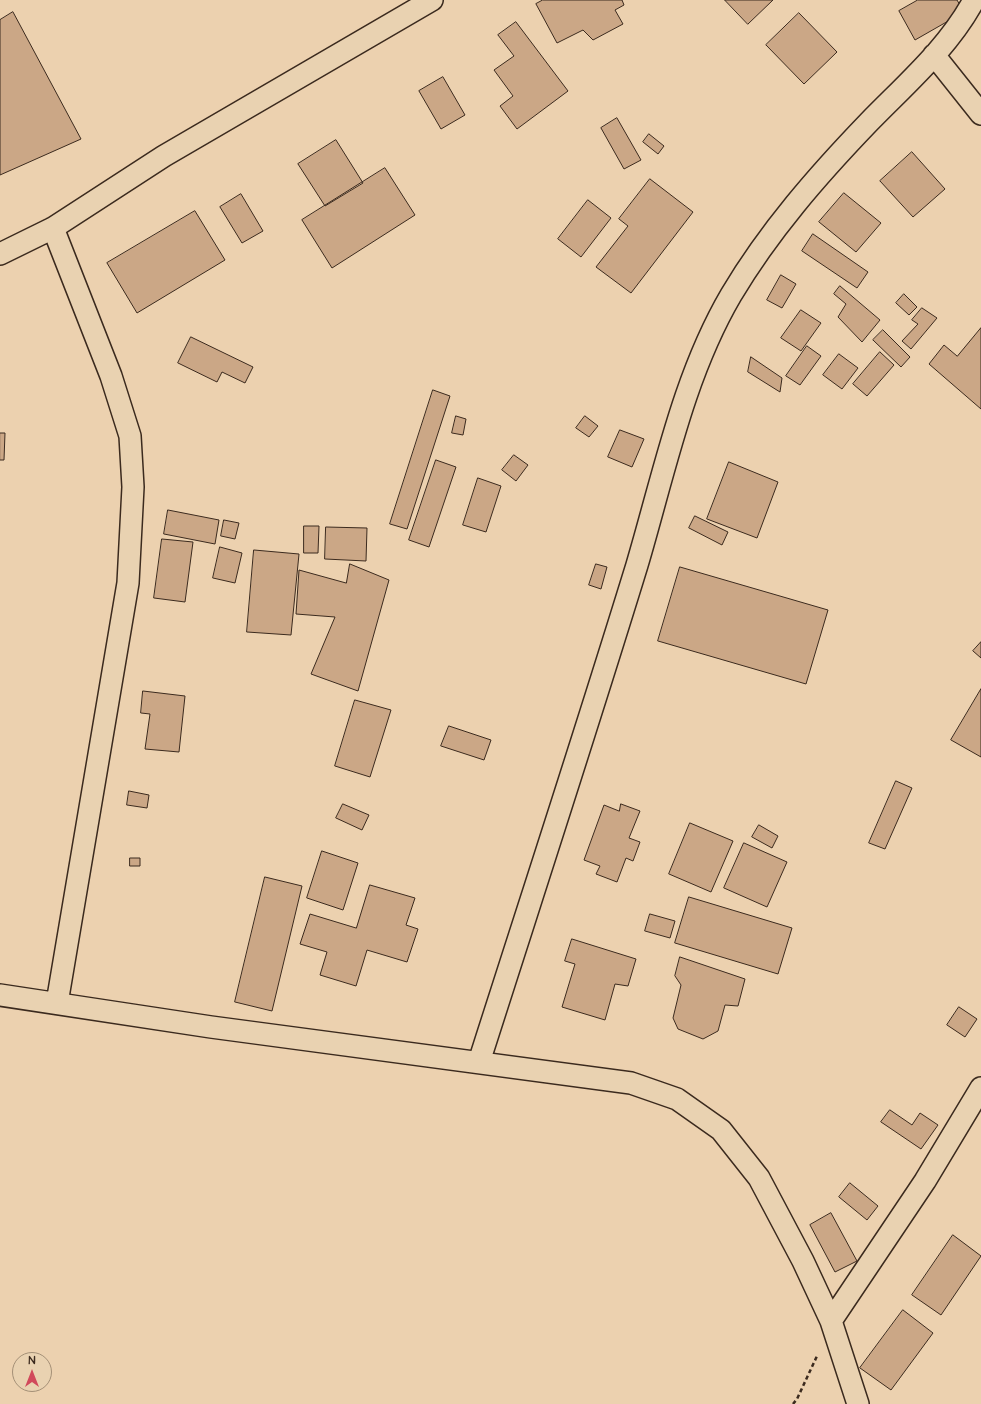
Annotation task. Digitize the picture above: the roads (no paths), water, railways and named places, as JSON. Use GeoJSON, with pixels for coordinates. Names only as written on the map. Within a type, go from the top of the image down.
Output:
{"type":"FeatureCollection","features":[{"type":"Feature","properties":{"kind":"street"},"geometry":{"type":"LineString","coordinates":[[0,254],[53,228],[164,156],[432,0]]}},
{"type":"Feature","properties":{"kind":"street"},"geometry":{"type":"LineString","coordinates":[[479,1062],[637,565],[668,458],[700,356],[730,296],[768,237],[830,162],[934,55],[966,15],[974,0]]}},
{"type":"Feature","properties":{"kind":"street"},"geometry":{"type":"LineString","coordinates":[[934,55],[981,114]]}},
{"type":"Feature","properties":{"kind":"street"},"geometry":{"type":"LineString","coordinates":[[53,228],[111,376],[128,428],[130,436],[133,487],[128,583],[57,1003]]}},
{"type":"Feature","properties":{"kind":"street"},"geometry":{"type":"LineString","coordinates":[[0,995],[211,1027],[631,1083],[677,1098],[721,1130],[759,1178],[803,1261],[831,1321],[858,1404]]}},
{"type":"Feature","properties":{"kind":"street"},"geometry":{"type":"LineString","coordinates":[[831,1321],[925,1182],[981,1088]]}}]}
